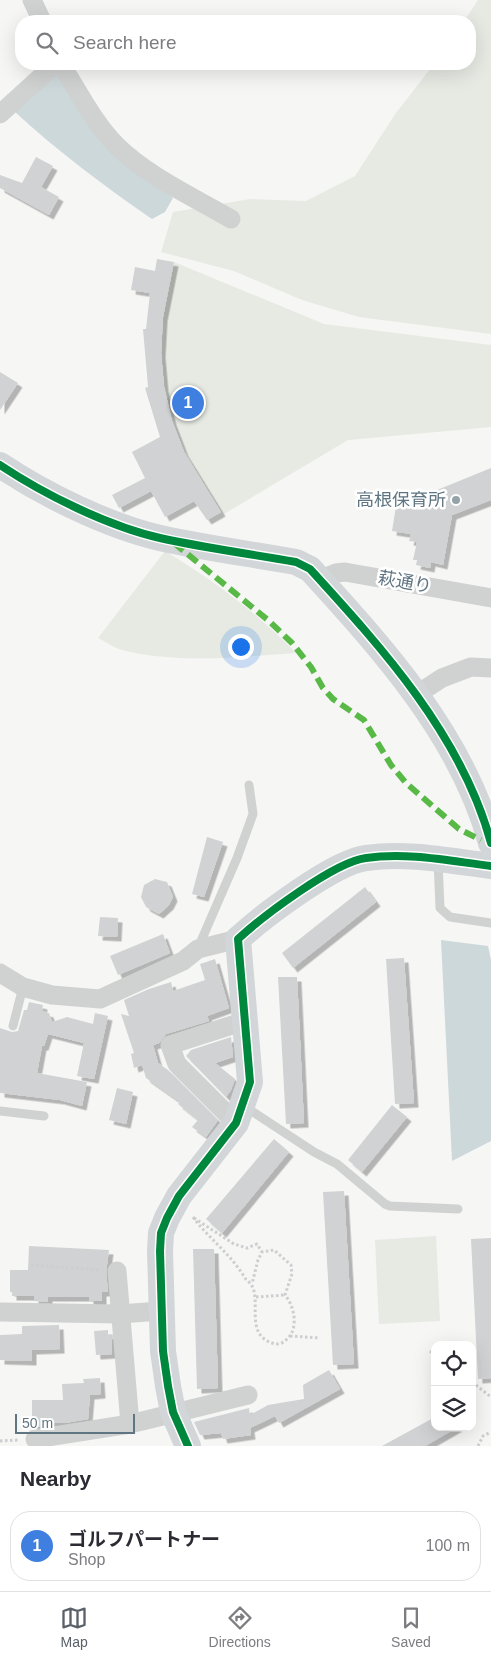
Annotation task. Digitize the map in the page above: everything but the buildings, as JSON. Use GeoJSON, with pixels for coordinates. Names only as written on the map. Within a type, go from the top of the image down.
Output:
{"type":"FeatureCollection","features":[{"type":"Feature","properties":{"kind":"street"},"geometry":{"type":"LineString","coordinates":[[32,0],[39,15]]}},
{"type":"Feature","properties":{"kind":"street"},"geometry":{"type":"LineString","coordinates":[[0,114],[48,70]]}},
{"type":"Feature","properties":{"kind":"street"},"geometry":{"type":"LineString","coordinates":[[65,70],[91,112],[118,146],[159,177],[231,219]]}},
{"type":"Feature","properties":{"kind":"street"},"geometry":{"type":"LineString","coordinates":[[0,465],[54,496],[131,530],[160,538],[304,564],[320,580],[416,695],[455,755],[471,787],[491,843]]}},
{"type":"Feature","properties":{"kind":"street","name":"萩通り"},"geometry":{"type":"LineString","coordinates":[[320,580],[336,573],[344,572],[491,598]]}},
{"type":"Feature","properties":{"kind":"street"},"geometry":{"type":"LineString","coordinates":[[416,695],[442,678],[470,667],[491,668]]}},
{"type":"Feature","properties":{"kind":"street"},"geometry":{"type":"LineString","coordinates":[[0,973],[24,987],[52,995],[100,999],[183,961],[198,949],[238,939],[262,918],[330,873],[364,858],[438,859],[491,866]]}},
{"type":"Feature","properties":{"kind":"street"},"geometry":{"type":"LineString","coordinates":[[188,1446],[173,1412],[163,1350],[160,1251],[162,1233],[184,1212],[239,1114],[250,1082],[238,939]]}},
{"type":"Feature","properties":{"kind":"street"},"geometry":{"type":"LineString","coordinates":[[239,1114],[177,1064],[170,1045],[245,1020]]}},
{"type":"Feature","properties":{"kind":"street"},"geometry":{"type":"LineString","coordinates":[[116,1271],[130,1424]]}},
{"type":"Feature","properties":{"kind":"street"},"geometry":{"type":"LineString","coordinates":[[0,1312],[120,1314],[161,1311]]}},
{"type":"Feature","properties":{"kind":"street"},"geometry":{"type":"LineString","coordinates":[[35,1439],[130,1424],[248,1395]]}},
{"type":"Feature","properties":{"kind":"lane"},"geometry":{"type":"LineString","coordinates":[[198,949],[237,858],[253,814],[249,784]]}},
{"type":"Feature","properties":{"kind":"lane"},"geometry":{"type":"LineString","coordinates":[[438,859],[440,908],[450,916],[491,923]]}},
{"type":"Feature","properties":{"kind":"lane"},"geometry":{"type":"LineString","coordinates":[[13,1026],[24,987]]}},
{"type":"Feature","properties":{"kind":"lane"},"geometry":{"type":"LineString","coordinates":[[0,1111],[44,1116]]}},
{"type":"Feature","properties":{"kind":"lane"},"geometry":{"type":"LineString","coordinates":[[239,1114],[337,1164],[385,1204],[390,1206],[458,1209]]}},
{"type":"Feature","properties":{"kind":"path"},"geometry":{"type":"LineString","coordinates":[[184,1212],[234,1244],[247,1248],[257,1244],[262,1252]]}},
{"type":"Feature","properties":{"kind":"path"},"geometry":{"type":"LineString","coordinates":[[184,1212],[228,1253],[246,1280],[252,1284]]}},
{"type":"Feature","properties":{"kind":"path"},"geometry":{"type":"LineString","coordinates":[[274,1250],[291,1265],[292,1274],[285,1295],[292,1309],[294,1325],[290,1336],[284,1342],[276,1345],[263,1338],[257,1328],[254,1317],[256,1297],[252,1284],[262,1252],[274,1250]]}},
{"type":"Feature","properties":{"kind":"path"},"geometry":{"type":"LineString","coordinates":[[31,1265],[116,1271]]}},
{"type":"Feature","properties":{"kind":"path"},"geometry":{"type":"LineString","coordinates":[[256,1297],[285,1295]]}},
{"type":"Feature","properties":{"kind":"path"},"geometry":{"type":"LineString","coordinates":[[290,1336],[320,1338]]}},
{"type":"Feature","properties":{"kind":"path"},"geometry":{"type":"LineString","coordinates":[[476,1385],[491,1397]]}},
{"type":"Feature","properties":{"kind":"path"},"geometry":{"type":"LineString","coordinates":[[478,1446],[483,1436],[491,1432]]}},
{"type":"Feature","properties":{"kind":"shaded area"},"geometry":{"type":"Polygon","coordinates":[[[478,0],[491,0],[491,334],[359,317],[302,300],[234,271],[161,252],[173,212],[250,199],[306,201],[355,176],[396,113],[429,70],[476,70],[476,15],[468,15],[478,0]]]}},
{"type":"Feature","properties":{"kind":"shaded area"},"geometry":{"type":"Polygon","coordinates":[[[58,72],[153,181],[173,198],[165,212],[152,219],[81,167],[14,111],[58,72]]]}},
{"type":"Feature","properties":{"kind":"shaded area"},"geometry":{"type":"Polygon","coordinates":[[[174,262],[324,324],[491,345],[491,427],[348,440],[224,514],[214,503],[187,453],[176,427],[168,400],[162,347],[163,319],[174,262]]]}},
{"type":"Feature","properties":{"kind":"shaded area"},"geometry":{"type":"Polygon","coordinates":[[[165,551],[200,573],[234,598],[296,653],[209,658],[165,657],[122,650],[98,638],[165,551]]]}},
{"type":"Feature","properties":{"kind":"shaded area"},"geometry":{"type":"Polygon","coordinates":[[[441,940],[488,946],[491,960],[491,1141],[452,1161],[441,940]]]}},
{"type":"Feature","properties":{"kind":"shaded area"},"geometry":{"type":"Polygon","coordinates":[[[436,1236],[440,1321],[379,1324],[375,1240],[436,1236]]]}},
{"type":"Feature","properties":{"kind":"marked path"},"geometry":{"type":"LineString","coordinates":[[174,543],[269,621],[292,643],[311,667],[323,688],[333,699],[364,720],[391,765],[406,783],[459,829],[481,840]]}},
{"type":"Feature","properties":{"kind":"cycle path"},"geometry":{"type":"LineString","coordinates":[[0,465],[57,498],[119,526],[177,542],[296,562],[310,569],[392,663],[440,730],[461,766],[478,804],[491,843]]}},
{"type":"Feature","properties":{"kind":"cycle path"},"geometry":{"type":"LineString","coordinates":[[188,1446],[173,1412],[163,1351],[161,1233],[179,1196],[236,1123],[250,1082],[238,939],[299,892],[336,869],[352,862],[366,858],[397,856],[491,866]]}},
{"type":"Feature","properties":{"kind":"place","name":"ゴルフパートナー"},"geometry":{"type":"Point","coordinates":[188,403]}},
{"type":"Feature","properties":{"kind":"place","name":"高根保育所"},"geometry":{"type":"Point","coordinates":[456,500]}}]}
